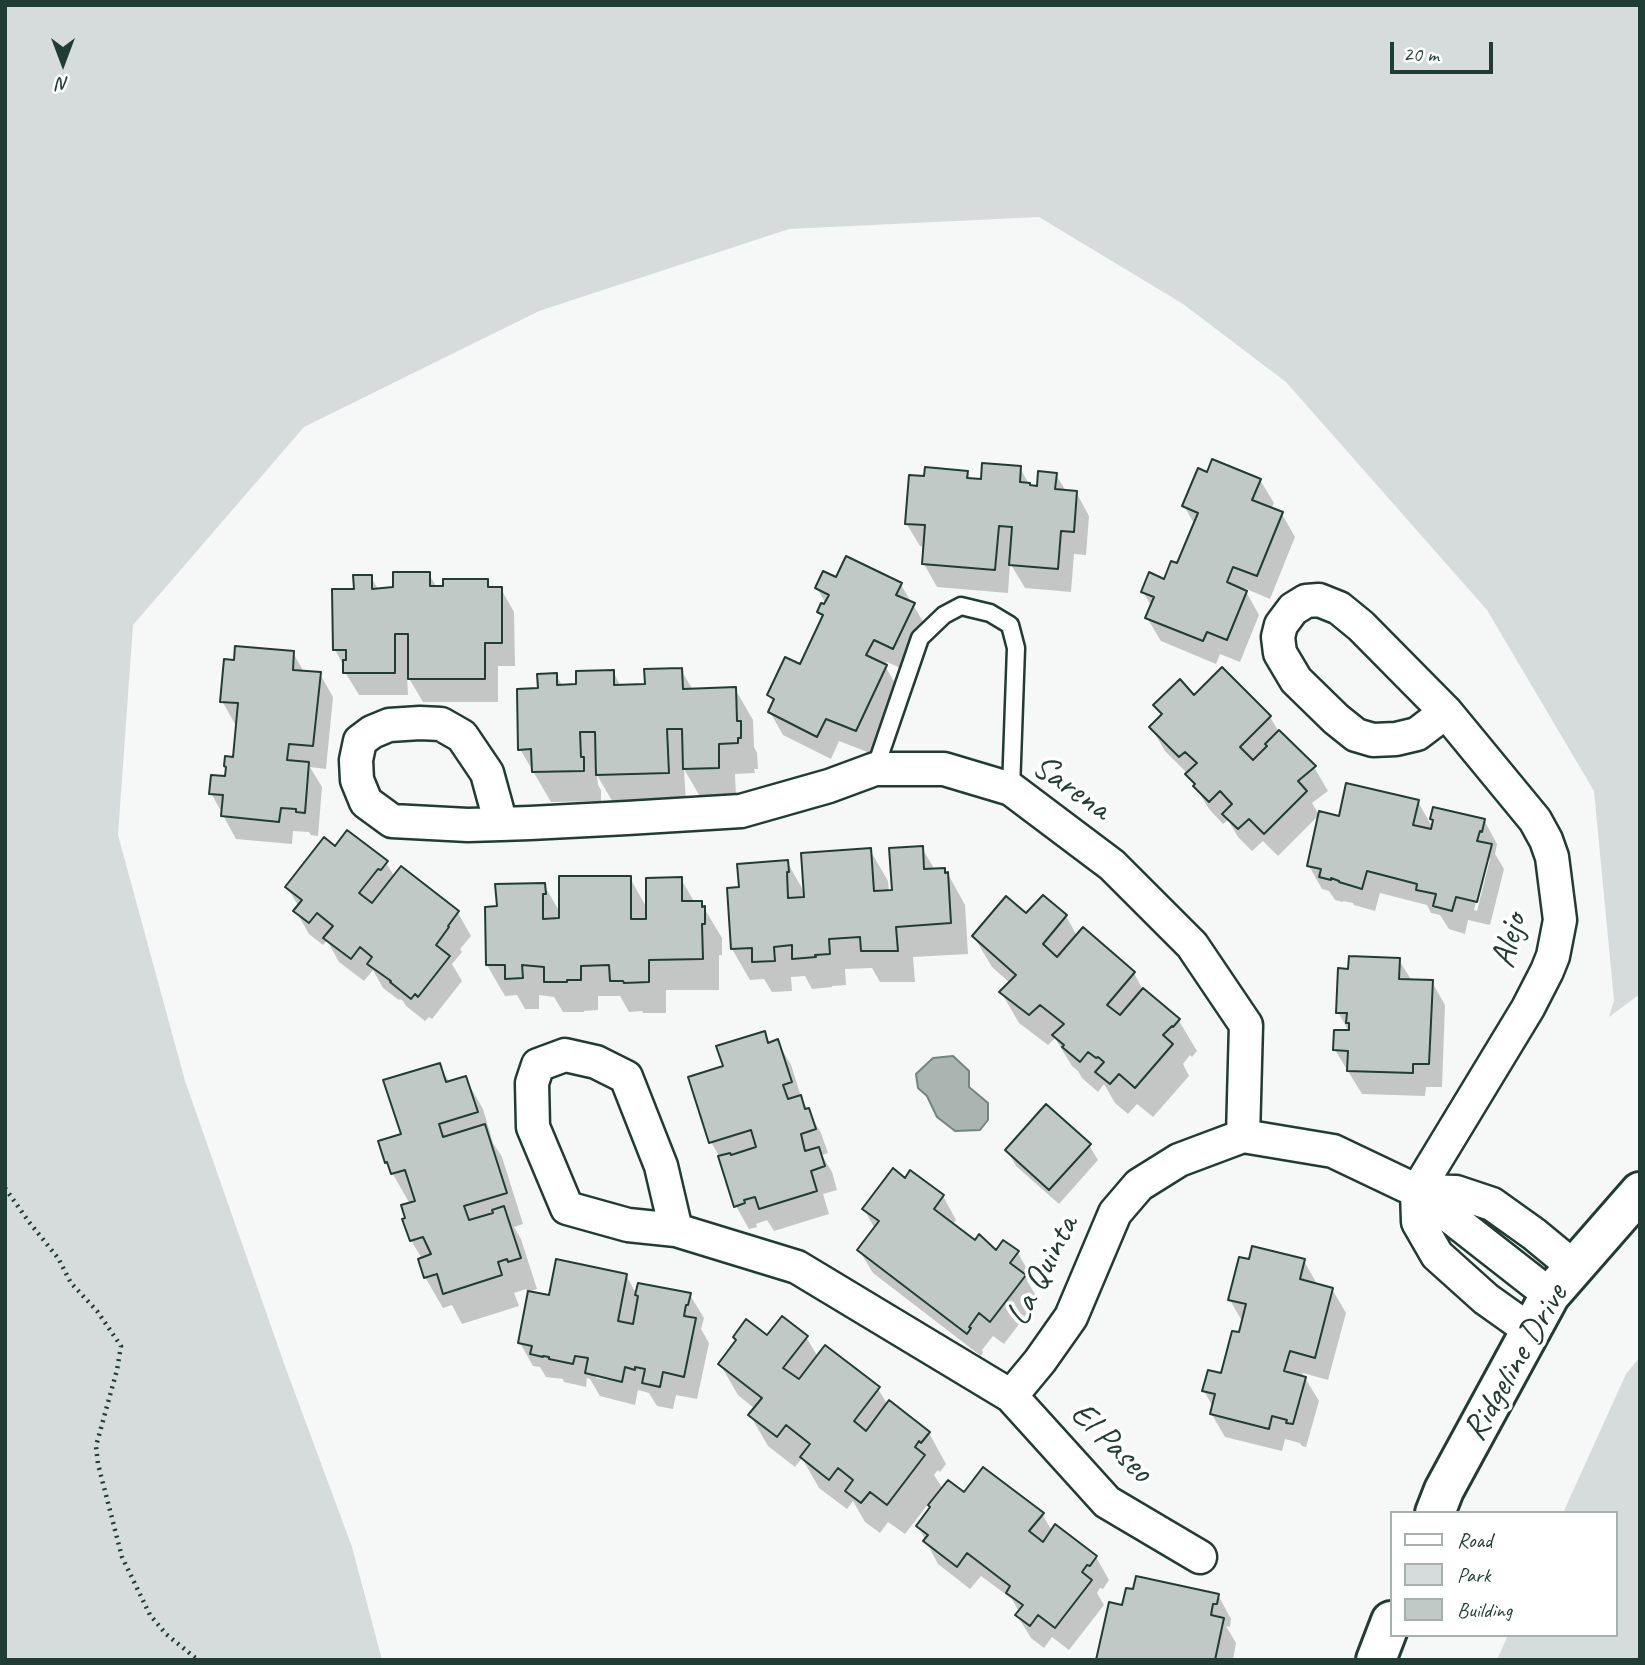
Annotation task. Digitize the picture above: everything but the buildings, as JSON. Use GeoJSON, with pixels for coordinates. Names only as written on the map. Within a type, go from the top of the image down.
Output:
{"type":"FeatureCollection","features":[{"type":"Feature","properties":{"kind":"street","name":"Alejo"},"geometry":{"type":"LineString","coordinates":[[1416,1191],[1538,991],[1553,956],[1560,920],[1552,857],[1535,820],[1446,712],[1361,626],[1339,608],[1320,600],[1306,601],[1293,609],[1281,625],[1278,637],[1280,653],[1296,680],[1336,719],[1356,734],[1373,740],[1406,737],[1417,734],[1446,712]]}},
{"type":"Feature","properties":{"kind":"street","name":"Sarena"},"geometry":{"type":"LineString","coordinates":[[501,824],[487,773],[462,736],[441,724],[419,723],[389,725],[360,741],[356,760],[357,780],[366,802],[392,821],[468,825],[501,824],[741,811],[829,786],[875,769],[944,769],[1011,789],[1112,865],[1192,946],[1246,1025],[1243,1136]]}},
{"type":"Feature","properties":{"kind":"street"},"geometry":{"type":"LineString","coordinates":[[676,1230],[661,1166],[626,1077],[596,1062],[565,1055],[538,1065],[532,1083],[533,1127],[566,1208],[628,1225],[676,1230],[797,1267],[1011,1396]]}},
{"type":"Feature","properties":{"kind":"street"},"geometry":{"type":"LineString","coordinates":[[1243,1136],[1333,1151],[1416,1191],[1550,1295]]}},
{"type":"Feature","properties":{"kind":"street","name":"La Quinta"},"geometry":{"type":"LineString","coordinates":[[1011,1396],[1071,1317],[1115,1213],[1139,1185],[1179,1160],[1243,1136]]}},
{"type":"Feature","properties":{"kind":"street"},"geometry":{"type":"LineString","coordinates":[[1416,1191],[1456,1192],[1492,1204],[1574,1267]]}},
{"type":"Feature","properties":{"kind":"street"},"geometry":{"type":"LineString","coordinates":[[1416,1191],[1418,1223],[1437,1255],[1486,1299],[1531,1331]]}},
{"type":"Feature","properties":{"kind":"street","name":"Ridgeline Drive"},"geometry":{"type":"LineString","coordinates":[[1436,1511],[1444,1490],[1550,1295],[1640,1192]]}},
{"type":"Feature","properties":{"kind":"street","name":"El Paseo"},"geometry":{"type":"LineString","coordinates":[[1011,1396],[1107,1502],[1200,1558]]}},
{"type":"Feature","properties":{"kind":"street"},"geometry":{"type":"LineString","coordinates":[[1376,1660],[1390,1624]]}},
{"type":"Feature","properties":{"kind":"lane"},"geometry":{"type":"LineString","coordinates":[[875,769],[920,638],[944,615],[961,606],[990,613],[1010,625],[1017,648],[1011,789]]}},
{"type":"Feature","properties":{"kind":"path"},"geometry":{"type":"LineString","coordinates":[[5,1188],[58,1258],[71,1283],[97,1311],[121,1346],[96,1446],[101,1477],[122,1557],[150,1615],[166,1634],[198,1660]]}},
{"type":"Feature","properties":{"kind":"green space"},"geometry":{"type":"Polygon","coordinates":[[[5,5],[1640,5],[1640,994],[1609,1017],[1614,1000],[1594,791],[1487,610],[1286,382],[1183,304],[1039,217],[789,229],[539,311],[304,427],[133,625],[118,835],[185,1081],[352,1547],[382,1660],[5,1660],[5,5]]]}},
{"type":"Feature","properties":{"kind":"green space"},"geometry":{"type":"Polygon","coordinates":[[[1640,1357],[1640,1660],[1497,1660],[1507,1637],[1617,1637],[1617,1511],[1564,1511],[1626,1374],[1640,1357]]]}},
{"type":"Feature","properties":{"kind":"shaded area"},"geometry":{"type":"Polygon","coordinates":[[[953,1056],[969,1071],[969,1087],[988,1103],[988,1120],[980,1130],[955,1131],[937,1117],[927,1096],[918,1088],[916,1074],[933,1058],[953,1056]]]}}]}
